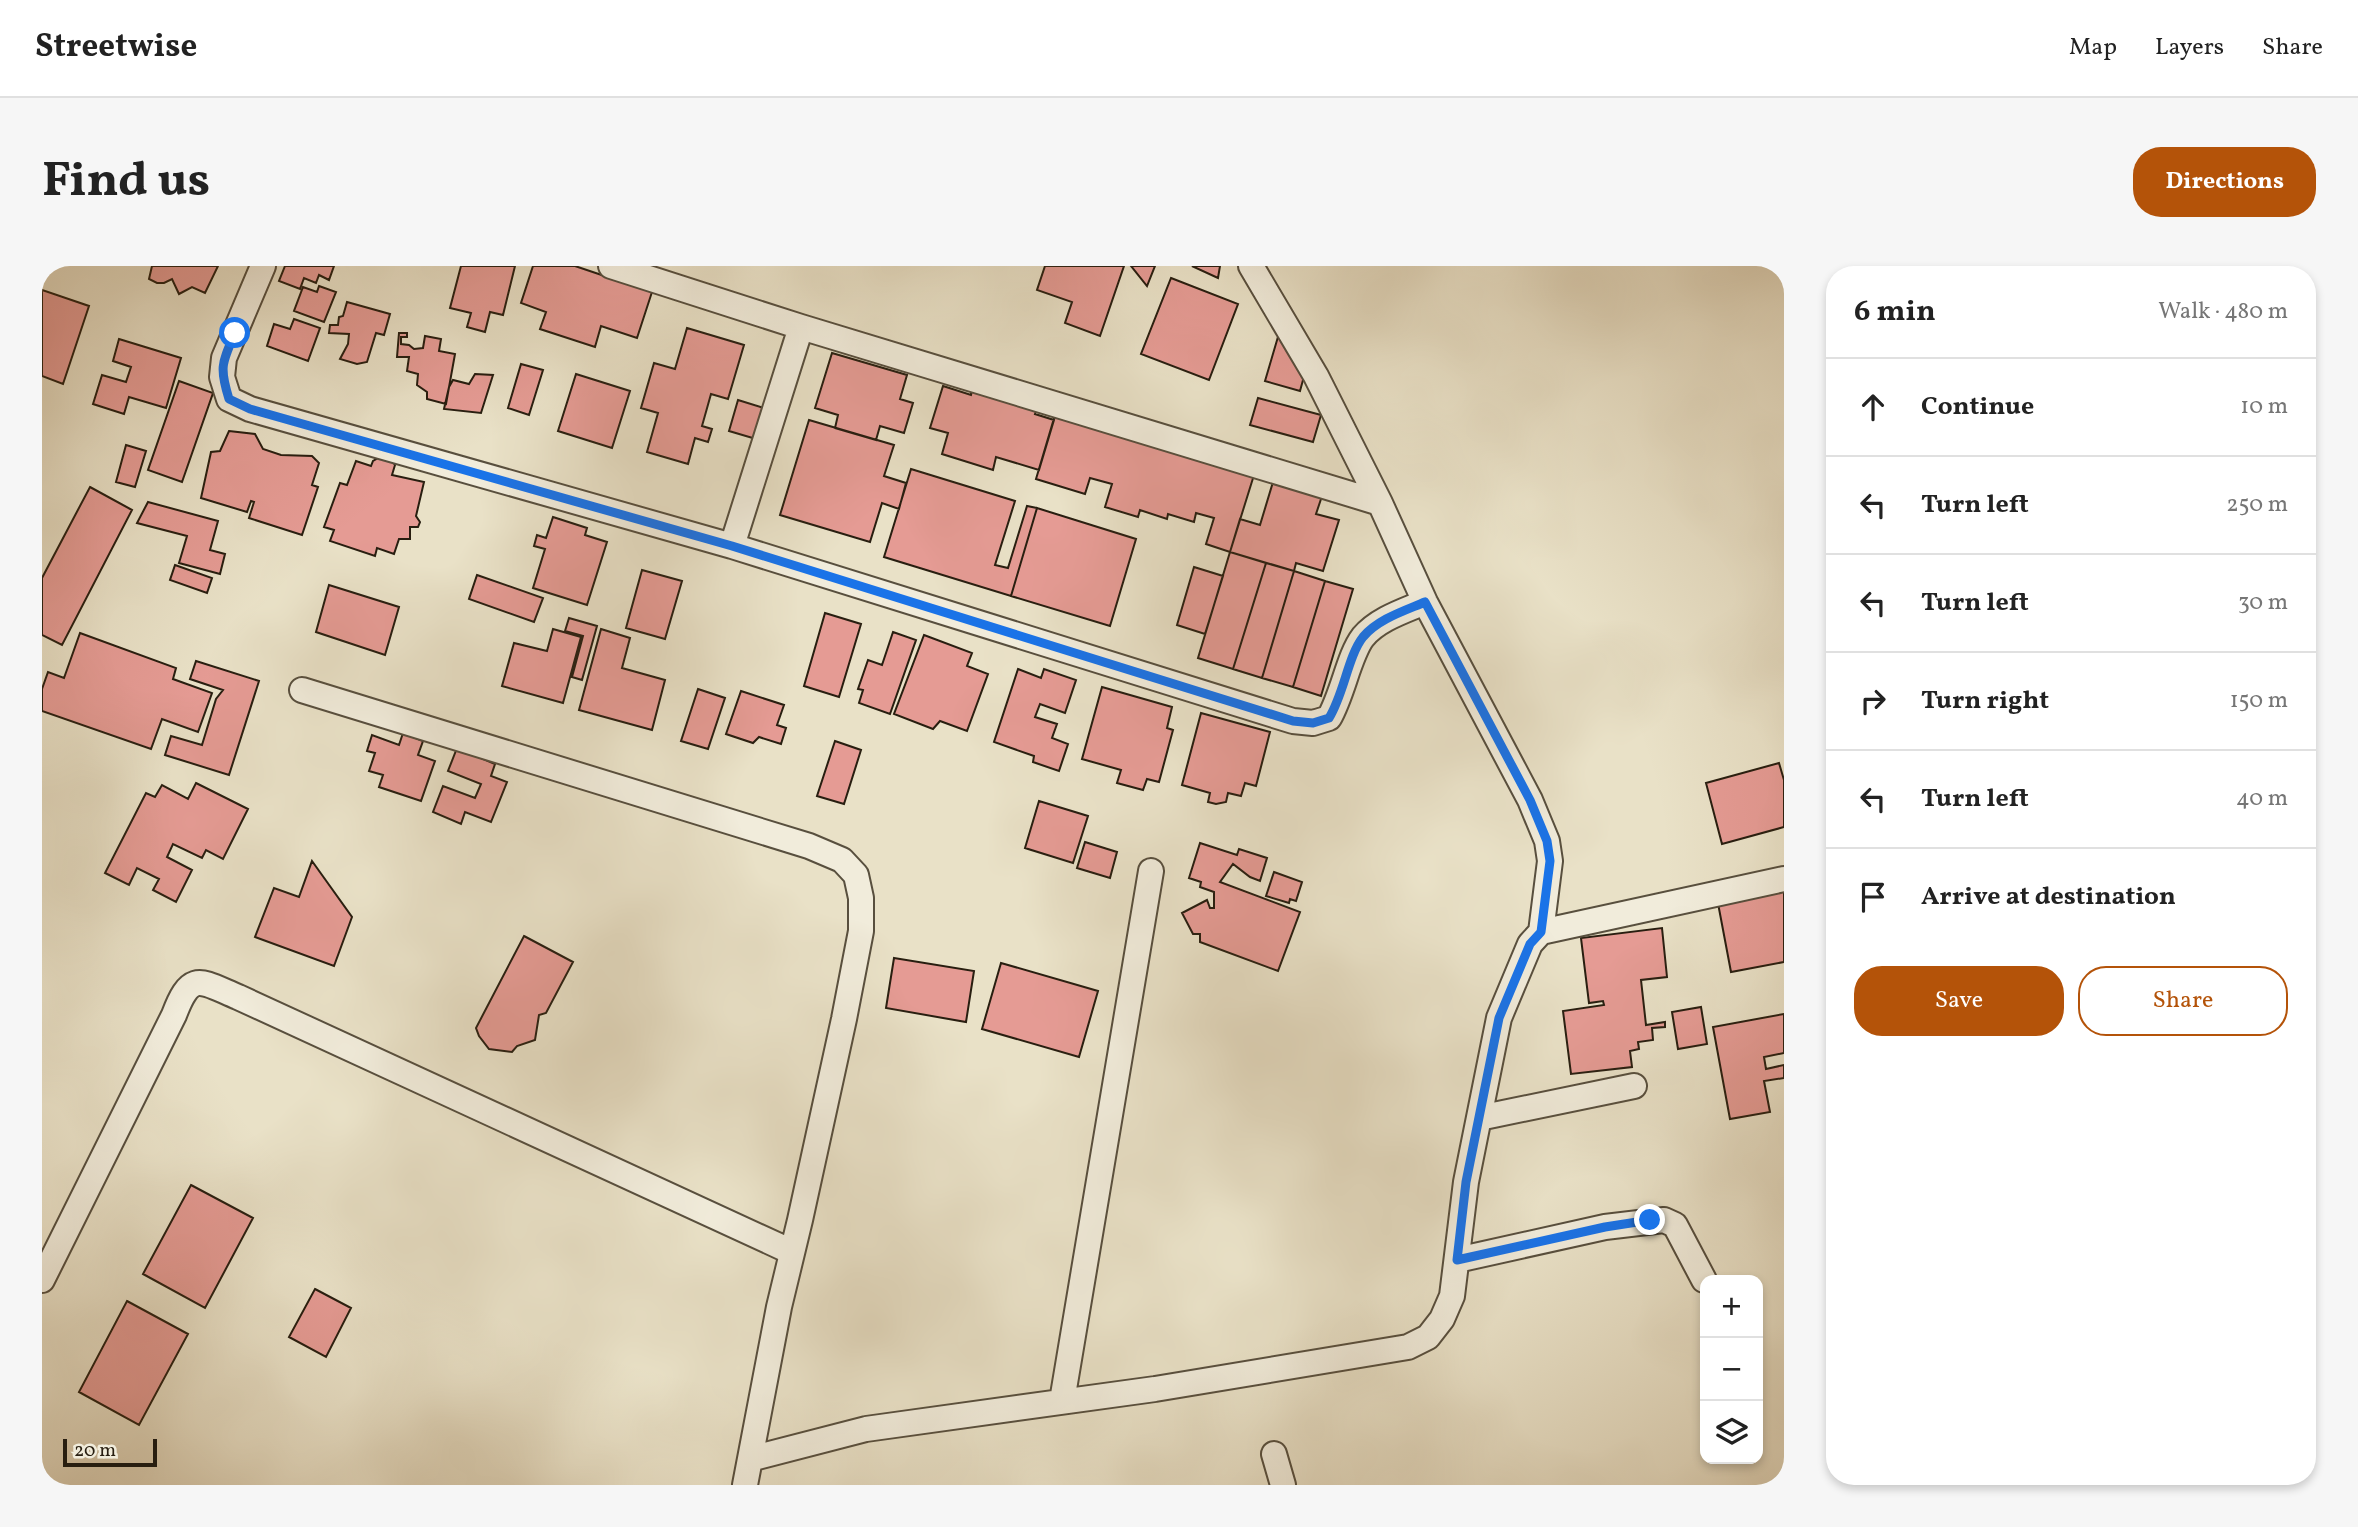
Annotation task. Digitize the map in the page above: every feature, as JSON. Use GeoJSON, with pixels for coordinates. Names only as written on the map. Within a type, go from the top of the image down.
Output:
{"type":"FeatureCollection","features":[{"type":"Feature","properties":{"kind":"street"},"geometry":{"type":"LineString","coordinates":[[263,266],[224,358],[222,377],[229,399],[250,409],[732,546],[1293,721],[1313,723],[1329,718],[1338,703],[1363,637],[1388,618],[1425,602]]}},
{"type":"Feature","properties":{"kind":"street"},"geometry":{"type":"LineString","coordinates":[[611,266],[801,327],[1380,503]]}},
{"type":"Feature","properties":{"kind":"street"},"geometry":{"type":"LineString","coordinates":[[750,1459],[866,1429],[1155,1389],[1408,1347],[1428,1336],[1442,1319],[1452,1296],[1466,1182],[1499,1018],[1530,944],[1541,932],[1550,861],[1547,841],[1530,800],[1425,602],[1380,503],[1316,376],[1251,266]]}},
{"type":"Feature","properties":{"kind":"street"},"geometry":{"type":"LineString","coordinates":[[732,546],[801,327]]}},
{"type":"Feature","properties":{"kind":"street"},"geometry":{"type":"LineString","coordinates":[[302,690],[809,846],[842,860],[856,874],[861,898],[861,931],[841,1033],[779,1307],[745,1485]]}},
{"type":"Feature","properties":{"kind":"street"},"geometry":{"type":"LineString","coordinates":[[1062,1401],[1151,871]]}},
{"type":"Feature","properties":{"kind":"street"},"geometry":{"type":"LineString","coordinates":[[1541,932],[1784,879]]}},
{"type":"Feature","properties":{"kind":"street"},"geometry":{"type":"LineString","coordinates":[[42,1280],[182,995],[189,985],[196,984],[206,984],[238,997],[792,1252]]}},
{"type":"Feature","properties":{"kind":"street"},"geometry":{"type":"LineString","coordinates":[[1479,1118],[1634,1086]]}},
{"type":"Feature","properties":{"kind":"street"},"geometry":{"type":"LineString","coordinates":[[1457,1260],[1605,1227],[1664,1220],[1675,1225],[1701,1275]]}},
{"type":"Feature","properties":{"kind":"street"},"geometry":{"type":"LineString","coordinates":[[1274,1454],[1283,1485]]}},
{"type":"Feature","properties":{"kind":"building"},"geometry":{"type":"Polygon","coordinates":[[[152,266],[218,266],[205,293],[192,287],[179,294],[172,279],[157,283],[149,279],[152,266]]]}},
{"type":"Feature","properties":{"kind":"building"},"geometry":{"type":"Polygon","coordinates":[[[285,266],[334,266],[329,280],[319,275],[316,283],[304,278],[300,289],[279,281],[285,266]]]}},
{"type":"Feature","properties":{"kind":"building"},"geometry":{"type":"Polygon","coordinates":[[[461,266],[515,266],[503,315],[490,312],[485,332],[467,327],[471,313],[450,308],[461,266]]]}},
{"type":"Feature","properties":{"kind":"building"},"geometry":{"type":"Polygon","coordinates":[[[533,266],[575,266],[652,292],[637,338],[601,326],[595,347],[540,329],[546,312],[521,303],[533,266]]]}},
{"type":"Feature","properties":{"kind":"building"},"geometry":{"type":"Polygon","coordinates":[[[1045,266],[1124,266],[1100,336],[1065,323],[1072,302],[1037,290],[1045,266]]]}},
{"type":"Feature","properties":{"kind":"building"},"geometry":{"type":"Polygon","coordinates":[[[1131,266],[1155,266],[1147,286],[1131,266]]]}},
{"type":"Feature","properties":{"kind":"building"},"geometry":{"type":"Polygon","coordinates":[[[1192,266],[1220,266],[1218,278],[1192,266]]]}},
{"type":"Feature","properties":{"kind":"building"},"geometry":{"type":"Polygon","coordinates":[[[1171,278],[1238,304],[1209,380],[1141,354],[1171,278]]]}},
{"type":"Feature","properties":{"kind":"building"},"geometry":{"type":"Polygon","coordinates":[[[319,286],[336,292],[324,322],[294,311],[303,287],[317,292],[319,286]]]}},
{"type":"Feature","properties":{"kind":"building"},"geometry":{"type":"Polygon","coordinates":[[[42,290],[89,306],[63,384],[42,376],[42,290]]]}},
{"type":"Feature","properties":{"kind":"building"},"geometry":{"type":"Polygon","coordinates":[[[347,302],[390,314],[384,335],[376,333],[367,362],[357,364],[340,359],[348,344],[349,334],[329,333],[330,325],[338,325],[347,302]]]}},
{"type":"Feature","properties":{"kind":"building"},"geometry":{"type":"Polygon","coordinates":[[[294,319],[320,328],[308,361],[267,346],[274,324],[290,329],[294,319]]]}},
{"type":"Feature","properties":{"kind":"building"},"geometry":{"type":"Polygon","coordinates":[[[687,328],[744,345],[728,399],[711,394],[702,426],[712,429],[708,442],[695,438],[688,464],[647,452],[658,413],[641,408],[654,363],[675,369],[687,328]]]}},
{"type":"Feature","properties":{"kind":"building"},"geometry":{"type":"Polygon","coordinates":[[[1280,330],[1306,369],[1300,391],[1265,381],[1280,330]]]}},
{"type":"Feature","properties":{"kind":"building"},"geometry":{"type":"Polygon","coordinates":[[[399,333],[407,333],[407,337],[401,337],[401,344],[414,349],[423,348],[425,336],[441,339],[439,351],[455,354],[446,404],[427,399],[427,392],[417,385],[418,374],[407,371],[409,357],[397,357],[399,333]]]}},
{"type":"Feature","properties":{"kind":"building"},"geometry":{"type":"Polygon","coordinates":[[[119,339],[181,358],[166,408],[129,397],[124,414],[93,404],[102,375],[126,382],[131,367],[113,361],[119,339]]]}},
{"type":"Feature","properties":{"kind":"building"},"geometry":{"type":"Polygon","coordinates":[[[832,353],[907,375],[900,399],[913,403],[904,433],[880,426],[876,440],[835,428],[838,415],[815,408],[832,353]]]}},
{"type":"Feature","properties":{"kind":"building"},"geometry":{"type":"Polygon","coordinates":[[[521,364],[543,370],[529,415],[508,408],[521,364]]]}},
{"type":"Feature","properties":{"kind":"building"},"geometry":{"type":"Polygon","coordinates":[[[475,374],[493,375],[481,413],[444,409],[453,380],[469,384],[475,374]]]}},
{"type":"Feature","properties":{"kind":"building"},"geometry":{"type":"Polygon","coordinates":[[[576,374],[630,391],[612,448],[558,431],[576,374]]]}},
{"type":"Feature","properties":{"kind":"building"},"geometry":{"type":"Polygon","coordinates":[[[179,381],[213,393],[182,482],[148,470],[179,381]]]}},
{"type":"Feature","properties":{"kind":"building"},"geometry":{"type":"Polygon","coordinates":[[[943,386],[971,395],[973,386],[1038,406],[1035,414],[1054,420],[1039,470],[996,457],[993,470],[942,454],[948,433],[930,428],[943,386]]]}},
{"type":"Feature","properties":{"kind":"building"},"geometry":{"type":"Polygon","coordinates":[[[1258,398],[1321,415],[1313,442],[1250,425],[1258,398]]]}},
{"type":"Feature","properties":{"kind":"building"},"geometry":{"type":"Polygon","coordinates":[[[738,400],[764,408],[756,439],[729,431],[738,400]]]}},
{"type":"Feature","properties":{"kind":"building"},"geometry":{"type":"Polygon","coordinates":[[[1055,415],[1254,475],[1230,552],[1206,544],[1214,518],[1196,513],[1194,522],[1168,514],[1167,519],[1140,510],[1138,517],[1105,507],[1112,484],[1090,478],[1085,494],[1036,479],[1055,415]]]}},
{"type":"Feature","properties":{"kind":"building"},"geometry":{"type":"Polygon","coordinates":[[[809,420],[894,445],[884,476],[906,483],[899,509],[882,503],[870,542],[780,515],[809,420]]]}},
{"type":"Feature","properties":{"kind":"building"},"geometry":{"type":"Polygon","coordinates":[[[229,431],[255,434],[263,449],[281,455],[312,456],[319,463],[312,485],[318,487],[302,535],[249,518],[254,502],[251,501],[247,512],[201,498],[211,452],[220,451],[229,431]]]}},
{"type":"Feature","properties":{"kind":"building"},"geometry":{"type":"Polygon","coordinates":[[[126,445],[146,451],[135,487],[116,482],[126,445]]]}},
{"type":"Feature","properties":{"kind":"building"},"geometry":{"type":"Polygon","coordinates":[[[380,457],[395,465],[392,475],[424,482],[416,516],[420,522],[418,527],[410,527],[410,539],[399,539],[394,554],[377,548],[375,556],[330,541],[334,530],[324,527],[340,483],[347,485],[356,461],[371,466],[373,461],[380,457]]]}},
{"type":"Feature","properties":{"kind":"building"},"geometry":{"type":"Polygon","coordinates":[[[911,469],[1015,501],[995,565],[1008,568],[1027,506],[1037,508],[1011,596],[884,557],[911,469]]]}},
{"type":"Feature","properties":{"kind":"building"},"geometry":{"type":"Polygon","coordinates":[[[1273,482],[1322,496],[1316,514],[1339,520],[1323,571],[1296,563],[1294,571],[1230,552],[1240,519],[1260,525],[1273,482]]]}},
{"type":"Feature","properties":{"kind":"building"},"geometry":{"type":"Polygon","coordinates":[[[90,487],[132,510],[62,645],[42,635],[42,578],[90,487]]]}},
{"type":"Feature","properties":{"kind":"building"},"geometry":{"type":"Polygon","coordinates":[[[148,502],[218,521],[210,550],[225,554],[220,574],[179,563],[187,536],[137,523],[148,502]]]}},
{"type":"Feature","properties":{"kind":"building"},"geometry":{"type":"Polygon","coordinates":[[[1037,508],[1136,539],[1110,626],[1011,596],[1037,508]]]}},
{"type":"Feature","properties":{"kind":"building"},"geometry":{"type":"Polygon","coordinates":[[[553,517],[587,528],[585,535],[607,542],[587,605],[533,588],[545,549],[534,546],[537,535],[546,538],[553,517]]]}},
{"type":"Feature","properties":{"kind":"building"},"geometry":{"type":"Polygon","coordinates":[[[1230,552],[1266,563],[1233,669],[1198,658],[1230,552]]]}},
{"type":"Feature","properties":{"kind":"building"},"geometry":{"type":"Polygon","coordinates":[[[1266,563],[1294,571],[1262,678],[1233,669],[1266,563]]]}},
{"type":"Feature","properties":{"kind":"building"},"geometry":{"type":"Polygon","coordinates":[[[175,565],[212,578],[207,593],[170,580],[175,565]]]}},
{"type":"Feature","properties":{"kind":"building"},"geometry":{"type":"Polygon","coordinates":[[[1194,567],[1223,576],[1205,634],[1177,625],[1194,567]]]}},
{"type":"Feature","properties":{"kind":"building"},"geometry":{"type":"Polygon","coordinates":[[[642,570],[682,581],[665,639],[626,628],[642,570]]]}},
{"type":"Feature","properties":{"kind":"building"},"geometry":{"type":"Polygon","coordinates":[[[1294,571],[1325,581],[1293,687],[1262,678],[1294,571]]]}},
{"type":"Feature","properties":{"kind":"building"},"geometry":{"type":"Polygon","coordinates":[[[477,575],[543,598],[534,622],[469,599],[477,575]]]}},
{"type":"Feature","properties":{"kind":"building"},"geometry":{"type":"Polygon","coordinates":[[[1325,581],[1353,589],[1321,696],[1293,687],[1325,581]]]}},
{"type":"Feature","properties":{"kind":"building"},"geometry":{"type":"Polygon","coordinates":[[[329,585],[399,607],[385,655],[316,632],[329,585]]]}},
{"type":"Feature","properties":{"kind":"building"},"geometry":{"type":"Polygon","coordinates":[[[825,613],[861,624],[839,697],[804,686],[825,613]]]}},
{"type":"Feature","properties":{"kind":"building"},"geometry":{"type":"Polygon","coordinates":[[[569,618],[597,626],[582,680],[572,677],[583,636],[565,631],[569,618]]]}},
{"type":"Feature","properties":{"kind":"building"},"geometry":{"type":"Polygon","coordinates":[[[553,629],[581,637],[563,703],[502,686],[514,643],[547,651],[553,629]]]}},
{"type":"Feature","properties":{"kind":"building"},"geometry":{"type":"Polygon","coordinates":[[[601,629],[630,638],[622,668],[665,680],[652,730],[579,710],[601,629]]]}},
{"type":"Feature","properties":{"kind":"building"},"geometry":{"type":"Polygon","coordinates":[[[893,632],[916,640],[890,714],[859,703],[863,690],[858,689],[868,660],[882,665],[893,632]]]}},
{"type":"Feature","properties":{"kind":"building"},"geometry":{"type":"Polygon","coordinates":[[[80,633],[176,668],[173,679],[212,693],[198,732],[162,719],[151,749],[42,711],[42,689],[48,672],[64,678],[80,633]]]}},
{"type":"Feature","properties":{"kind":"building"},"geometry":{"type":"Polygon","coordinates":[[[924,635],[972,653],[967,666],[988,674],[967,731],[940,721],[933,729],[894,714],[924,635]]]}},
{"type":"Feature","properties":{"kind":"building"},"geometry":{"type":"Polygon","coordinates":[[[196,661],[259,681],[229,775],[165,755],[171,736],[202,745],[216,699],[223,690],[190,679],[196,661]]]}},
{"type":"Feature","properties":{"kind":"building"},"geometry":{"type":"Polygon","coordinates":[[[1018,669],[1041,678],[1044,669],[1076,680],[1065,713],[1040,704],[1035,717],[1057,724],[1052,738],[1068,744],[1059,771],[1033,762],[1034,756],[994,742],[1018,669]]]}},
{"type":"Feature","properties":{"kind":"building"},"geometry":{"type":"Polygon","coordinates":[[[1102,687],[1172,707],[1167,728],[1173,730],[1159,782],[1147,779],[1143,790],[1117,783],[1121,770],[1082,759],[1102,687]]]}},
{"type":"Feature","properties":{"kind":"building"},"geometry":{"type":"Polygon","coordinates":[[[698,689],[725,698],[708,749],[681,741],[698,689]]]}},
{"type":"Feature","properties":{"kind":"building"},"geometry":{"type":"Polygon","coordinates":[[[741,691],[784,705],[777,725],[786,728],[781,744],[759,737],[753,743],[726,734],[741,691]]]}},
{"type":"Feature","properties":{"kind":"building"},"geometry":{"type":"Polygon","coordinates":[[[1201,713],[1270,732],[1256,786],[1245,783],[1241,796],[1228,793],[1226,802],[1208,802],[1210,793],[1182,785],[1201,713]]]}},
{"type":"Feature","properties":{"kind":"building"},"geometry":{"type":"Polygon","coordinates":[[[403,733],[423,741],[418,755],[435,761],[421,801],[379,787],[383,775],[369,771],[375,753],[367,751],[372,735],[399,745],[403,733]]]}},
{"type":"Feature","properties":{"kind":"building"},"geometry":{"type":"Polygon","coordinates":[[[835,741],[861,750],[844,804],[817,796],[835,741]]]}},
{"type":"Feature","properties":{"kind":"building"},"geometry":{"type":"Polygon","coordinates":[[[457,748],[495,764],[491,776],[507,782],[491,822],[465,812],[461,824],[433,812],[443,786],[475,798],[481,784],[448,771],[457,748]]]}},
{"type":"Feature","properties":{"kind":"building"},"geometry":{"type":"Polygon","coordinates":[[[1779,763],[1784,780],[1784,827],[1722,844],[1706,783],[1779,763]]]}},
{"type":"Feature","properties":{"kind":"building"},"geometry":{"type":"Polygon","coordinates":[[[196,783],[248,809],[223,859],[206,850],[202,858],[173,844],[167,857],[192,870],[176,902],[153,890],[159,879],[137,868],[129,885],[105,873],[146,793],[155,797],[162,785],[188,799],[196,783]]]}},
{"type":"Feature","properties":{"kind":"building"},"geometry":{"type":"Polygon","coordinates":[[[1039,801],[1088,816],[1073,863],[1025,848],[1039,801]]]}},
{"type":"Feature","properties":{"kind":"building"},"geometry":{"type":"Polygon","coordinates":[[[1085,842],[1117,852],[1110,878],[1077,868],[1085,842]]]}},
{"type":"Feature","properties":{"kind":"building"},"geometry":{"type":"Polygon","coordinates":[[[1200,843],[1237,855],[1239,849],[1267,858],[1260,881],[1233,864],[1220,882],[1300,912],[1278,971],[1200,942],[1200,934],[1193,934],[1182,913],[1207,900],[1210,908],[1214,908],[1214,892],[1200,887],[1201,882],[1189,878],[1200,843]]]}},
{"type":"Feature","properties":{"kind":"building"},"geometry":{"type":"Polygon","coordinates":[[[312,861],[352,917],[334,966],[255,937],[274,888],[299,897],[312,861]]]}},
{"type":"Feature","properties":{"kind":"building"},"geometry":{"type":"Polygon","coordinates":[[[1274,872],[1302,882],[1296,901],[1290,899],[1289,903],[1266,896],[1274,872]]]}},
{"type":"Feature","properties":{"kind":"building"},"geometry":{"type":"Polygon","coordinates":[[[1784,885],[1784,962],[1731,972],[1717,898],[1784,885]]]}},
{"type":"Feature","properties":{"kind":"building"},"geometry":{"type":"Polygon","coordinates":[[[1662,928],[1667,977],[1641,980],[1646,1025],[1665,1022],[1665,1027],[1652,1028],[1653,1040],[1638,1042],[1639,1049],[1630,1051],[1632,1067],[1571,1074],[1563,1011],[1604,1005],[1603,1001],[1589,1003],[1581,938],[1662,928]]]}},
{"type":"Feature","properties":{"kind":"building"},"geometry":{"type":"Polygon","coordinates":[[[524,936],[573,962],[546,1013],[539,1015],[535,1040],[517,1046],[512,1052],[489,1049],[476,1028],[524,936]]]}},
{"type":"Feature","properties":{"kind":"building"},"geometry":{"type":"Polygon","coordinates":[[[894,958],[974,971],[966,1022],[886,1008],[894,958]]]}},
{"type":"Feature","properties":{"kind":"building"},"geometry":{"type":"Polygon","coordinates":[[[1001,963],[1098,991],[1079,1057],[982,1029],[1001,963]]]}},
{"type":"Feature","properties":{"kind":"building"},"geometry":{"type":"Polygon","coordinates":[[[1701,1007],[1707,1044],[1678,1049],[1672,1012],[1701,1007]]]}},
{"type":"Feature","properties":{"kind":"building"},"geometry":{"type":"Polygon","coordinates":[[[1784,1014],[1784,1053],[1764,1057],[1766,1069],[1784,1065],[1784,1078],[1764,1081],[1770,1112],[1730,1119],[1713,1027],[1784,1014]]]}},
{"type":"Feature","properties":{"kind":"building"},"geometry":{"type":"Polygon","coordinates":[[[191,1185],[253,1218],[205,1308],[143,1274],[191,1185]]]}},
{"type":"Feature","properties":{"kind":"building"},"geometry":{"type":"Polygon","coordinates":[[[315,1289],[351,1308],[326,1357],[289,1337],[315,1289]]]}},
{"type":"Feature","properties":{"kind":"building"},"geometry":{"type":"Polygon","coordinates":[[[127,1301],[188,1334],[139,1425],[79,1392],[127,1301]]]}},
{"type":"Feature","properties":{"kind":"route"},"geometry":{"type":"LineString","coordinates":[[235,333],[224,358],[222,377],[229,399],[250,409],[732,546],[1293,721],[1313,723],[1329,718],[1338,703],[1363,637],[1388,618],[1425,602],[1530,800],[1547,841],[1550,861],[1541,932],[1530,944],[1499,1018],[1466,1182],[1457,1260],[1605,1227],[1650,1220]]}}]}
